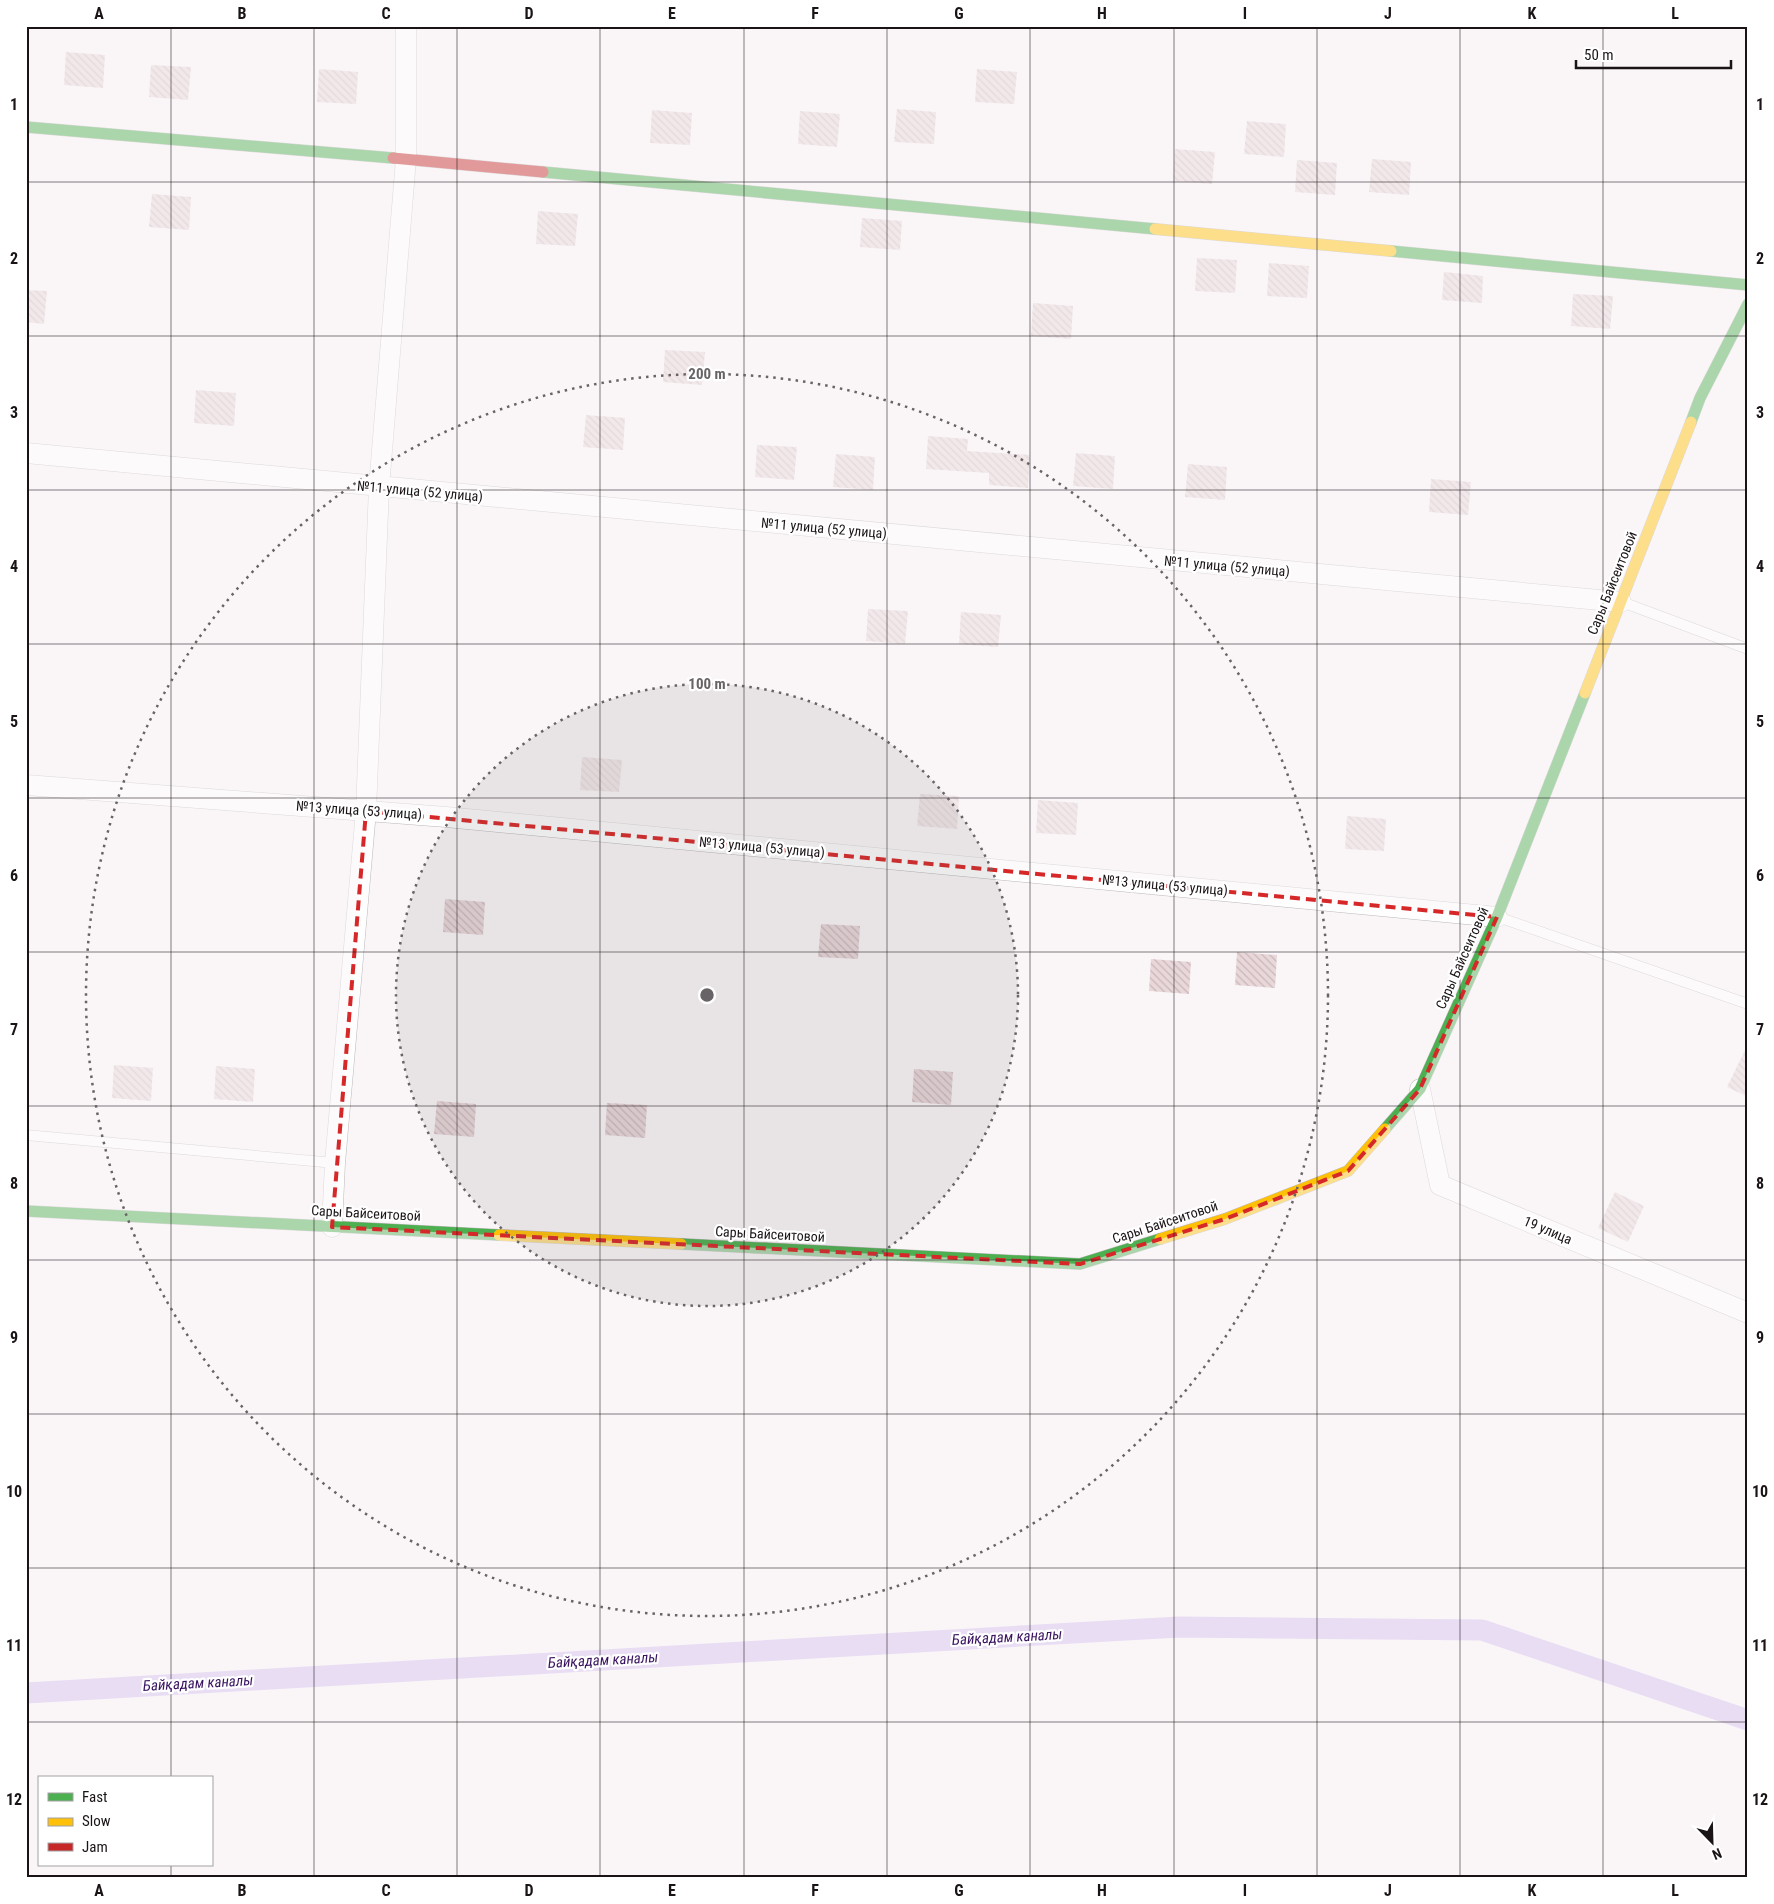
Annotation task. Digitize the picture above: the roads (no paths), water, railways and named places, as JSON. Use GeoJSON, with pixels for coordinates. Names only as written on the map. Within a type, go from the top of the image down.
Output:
{"type":"FeatureCollection","features":[{"type":"Feature","properties":{"kind":"street"},"geometry":{"type":"LineString","coordinates":[[332,1227],[335,1163],[366,811],[379,487],[406,159],[406,26]]}},
{"type":"Feature","properties":{"kind":"street"},"geometry":{"type":"LineString","coordinates":[[26,127],[406,159],[1748,285]]}},
{"type":"Feature","properties":{"kind":"street","name":"Сары Байсеитовой"},"geometry":{"type":"LineString","coordinates":[[26,1211],[1080,1264],[1225,1219],[1348,1171],[1420,1088],[1497,917],[1700,398],[1748,304]]}},
{"type":"Feature","properties":{"kind":"street","name":"№11 улица (52 улица)"},"geometry":{"type":"LineString","coordinates":[[26,454],[1621,602]]}},
{"type":"Feature","properties":{"kind":"street","name":"№13 улица (53 улица)"},"geometry":{"type":"LineString","coordinates":[[26,785],[456,818],[1497,917]]}},
{"type":"Feature","properties":{"kind":"street","name":"19 улица"},"geometry":{"type":"LineString","coordinates":[[1420,1088],[1440,1185],[1748,1313]]}},
{"type":"Feature","properties":{"kind":"lane"},"geometry":{"type":"LineString","coordinates":[[1621,602],[1748,649]]}},
{"type":"Feature","properties":{"kind":"lane"},"geometry":{"type":"LineString","coordinates":[[1497,917],[1748,1004]]}},
{"type":"Feature","properties":{"kind":"lane"},"geometry":{"type":"LineString","coordinates":[[26,1135],[335,1163]]}},
{"type":"Feature","properties":{"kind":"waterway","name":"Байқадам каналы"},"geometry":{"type":"LineString","coordinates":[[26,1693],[1179,1627],[1482,1630],[1748,1720]]}}]}
